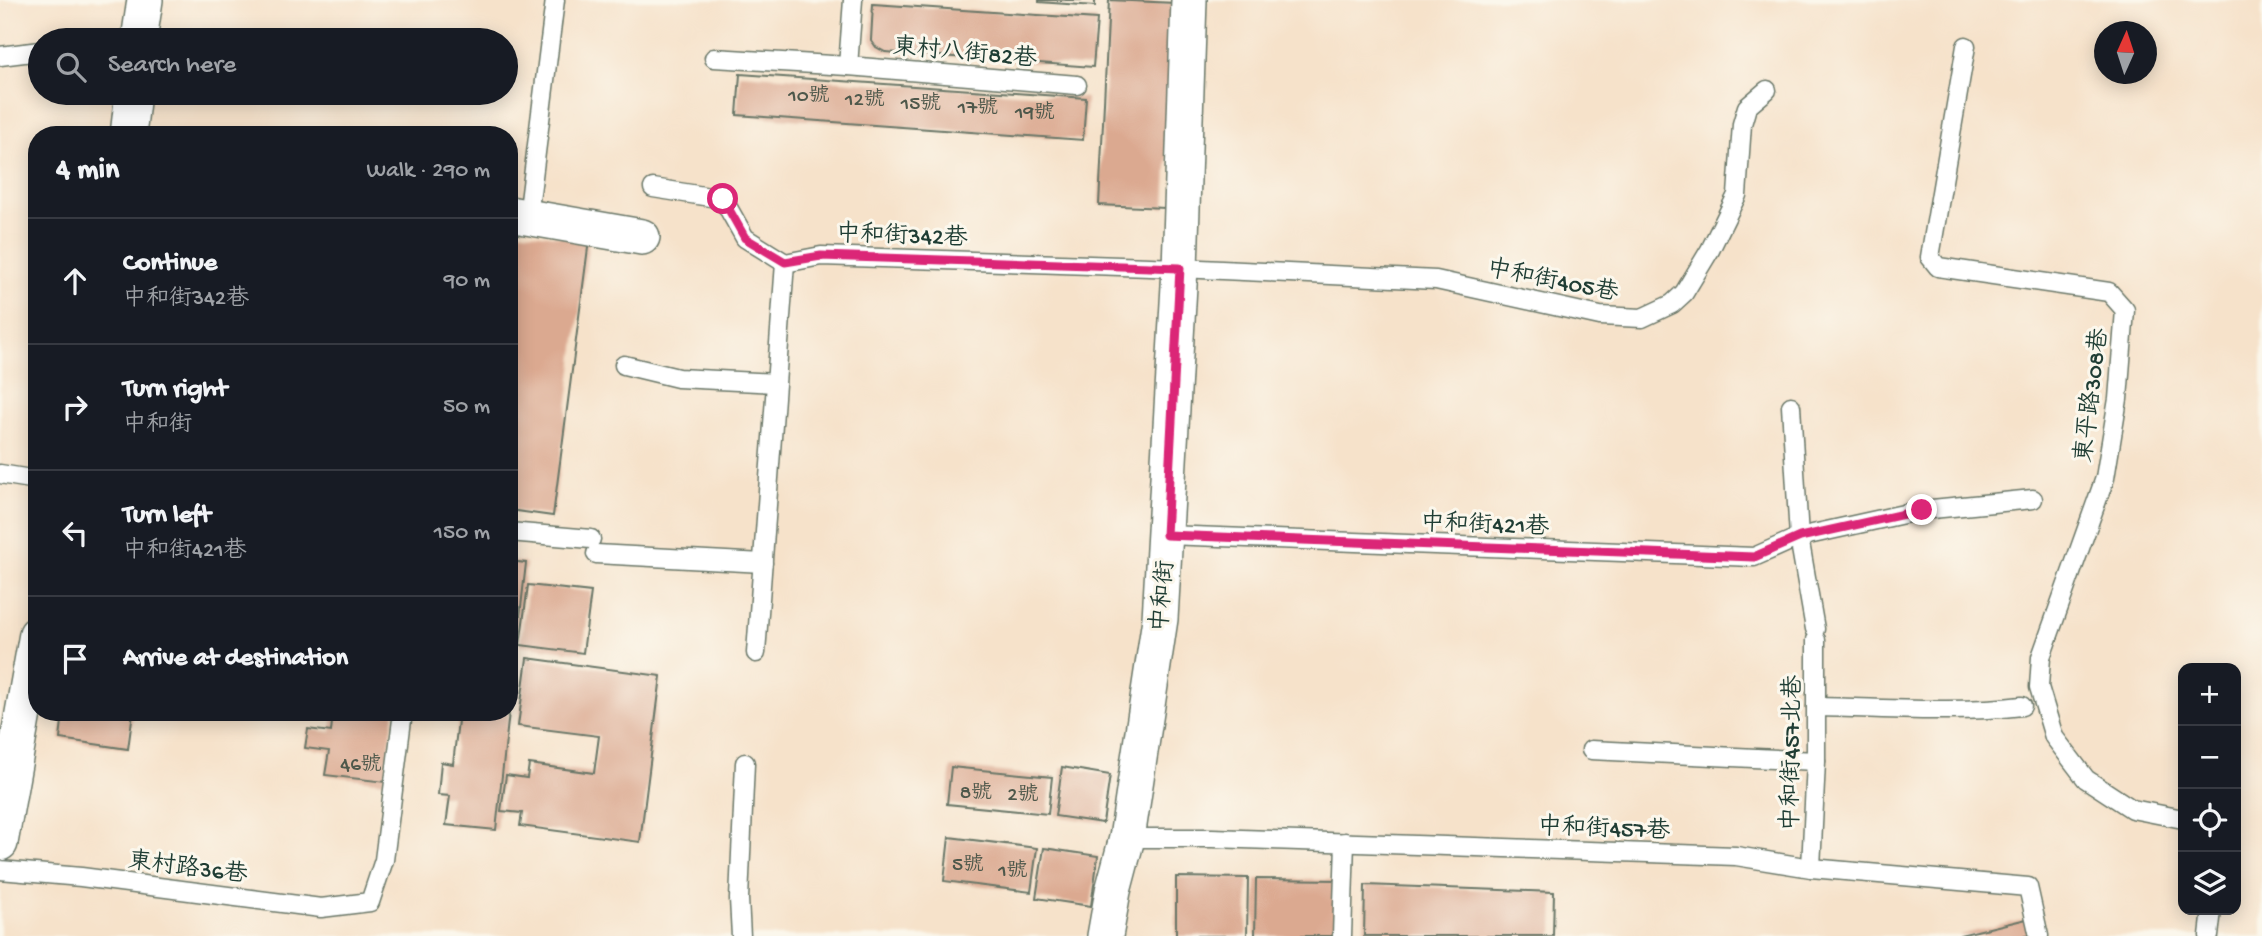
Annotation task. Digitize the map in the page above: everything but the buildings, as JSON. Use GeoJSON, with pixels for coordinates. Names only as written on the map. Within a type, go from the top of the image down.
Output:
{"type":"FeatureCollection","features":[{"type":"Feature","properties":{"kind":"street"},"geometry":{"type":"LineString","coordinates":[[139,28],[145,0]]}},
{"type":"Feature","properties":{"kind":"street","name":"中和街"},"geometry":{"type":"LineString","coordinates":[[1105,936],[1127,838],[1160,619],[1180,268],[1189,0]]}},
{"type":"Feature","properties":{"kind":"street"},"geometry":{"type":"LineString","coordinates":[[129,126],[132,105]]}},
{"type":"Feature","properties":{"kind":"street"},"geometry":{"type":"LineString","coordinates":[[518,216],[642,237]]}},
{"type":"Feature","properties":{"kind":"street"},"geometry":{"type":"LineString","coordinates":[[0,843],[3,799],[28,678]]}},
{"type":"Feature","properties":{"kind":"lane"},"geometry":{"type":"LineString","coordinates":[[518,216],[555,0]]}},
{"type":"Feature","properties":{"kind":"lane"},"geometry":{"type":"LineString","coordinates":[[848,66],[853,0]]}},
{"type":"Feature","properties":{"kind":"lane","name":"東平路308巷"},"geometry":{"type":"LineString","coordinates":[[1966,46],[1930,257],[1938,267],[2109,292],[2125,310],[2118,399],[2105,478],[2041,657],[2039,687],[2054,737],[2086,779],[2133,809],[2178,818]]}},
{"type":"Feature","properties":{"kind":"lane"},"geometry":{"type":"LineString","coordinates":[[0,55],[28,52]]}},
{"type":"Feature","properties":{"kind":"lane","name":"東村八街82巷"},"geometry":{"type":"LineString","coordinates":[[714,58],[1077,85]]}},
{"type":"Feature","properties":{"kind":"lane","name":"中和街405巷"},"geometry":{"type":"LineString","coordinates":[[1180,268],[1436,280],[1600,316],[1642,318],[1672,304],[1684,293],[1710,250],[1737,195],[1742,124],[1746,107],[1767,90]]}},
{"type":"Feature","properties":{"kind":"lane"},"geometry":{"type":"LineString","coordinates":[[653,188],[723,199],[745,238],[785,262],[756,653]]}},
{"type":"Feature","properties":{"kind":"lane","name":"中和街342巷"},"geometry":{"type":"LineString","coordinates":[[785,262],[821,256],[1180,268]]}},
{"type":"Feature","properties":{"kind":"lane"},"geometry":{"type":"LineString","coordinates":[[624,365],[678,377],[776,383]]}},
{"type":"Feature","properties":{"kind":"lane"},"geometry":{"type":"LineString","coordinates":[[1791,406],[1800,537]]}},
{"type":"Feature","properties":{"kind":"lane"},"geometry":{"type":"LineString","coordinates":[[0,474],[28,479]]}},
{"type":"Feature","properties":{"kind":"lane","name":"中和街421巷"},"geometry":{"type":"LineString","coordinates":[[1166,535],[1754,557],[1800,537],[1922,510],[2033,499]]}},
{"type":"Feature","properties":{"kind":"lane"},"geometry":{"type":"LineString","coordinates":[[518,534],[594,547],[763,563]]}},
{"type":"Feature","properties":{"kind":"lane","name":"中和街457北巷"},"geometry":{"type":"LineString","coordinates":[[1800,537],[1815,634],[1816,761],[1811,868]]}},
{"type":"Feature","properties":{"kind":"lane"},"geometry":{"type":"LineString","coordinates":[[1816,707],[1999,709],[2022,706]]}},
{"type":"Feature","properties":{"kind":"lane","name":"東村路36巷"},"geometry":{"type":"LineString","coordinates":[[0,870],[81,877],[321,908],[370,902],[384,860],[402,721]]}},
{"type":"Feature","properties":{"kind":"lane"},"geometry":{"type":"LineString","coordinates":[[1591,750],[1816,761]]}},
{"type":"Feature","properties":{"kind":"lane"},"geometry":{"type":"LineString","coordinates":[[741,936],[739,898],[745,763]]}},
{"type":"Feature","properties":{"kind":"lane","name":"中和街457巷"},"geometry":{"type":"LineString","coordinates":[[1127,838],[1212,838],[1736,856],[1811,868],[2028,887],[2039,936]]}},
{"type":"Feature","properties":{"kind":"lane"},"geometry":{"type":"LineString","coordinates":[[1342,936],[1345,842]]}},
{"type":"Feature","properties":{"kind":"lane"},"geometry":{"type":"LineString","coordinates":[[2210,936],[2212,915]]}},
{"type":"Feature","properties":{"kind":"route"},"geometry":{"type":"LineString","coordinates":[[723,199],[745,238],[785,262],[821,256],[1180,268],[1166,535],[1754,557],[1800,537],[1922,510]]}}]}
